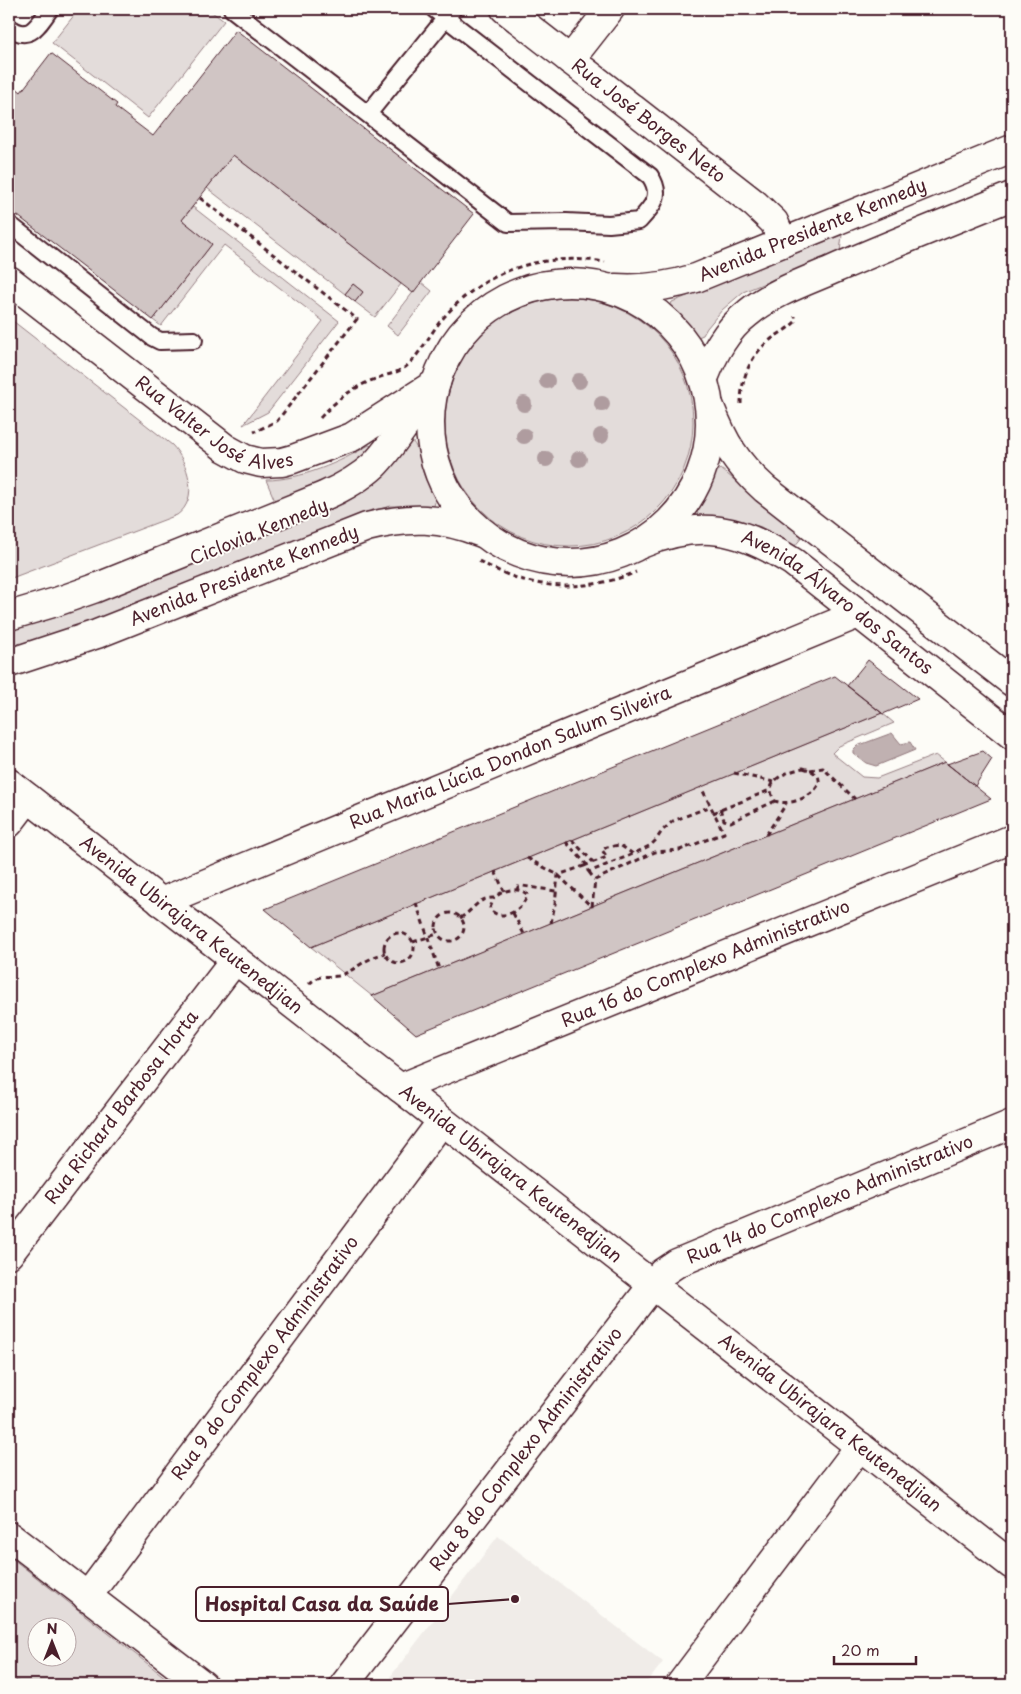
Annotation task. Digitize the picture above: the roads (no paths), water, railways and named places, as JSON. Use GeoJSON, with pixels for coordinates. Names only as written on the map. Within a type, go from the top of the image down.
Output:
{"type":"FeatureCollection","features":[{"type":"Feature","properties":{"kind":"street","name":"Rua José Borges Neto"},"geometry":{"type":"LineString","coordinates":[[505,9],[755,204],[774,222],[784,242]]}},
{"type":"Feature","properties":{"kind":"street"},"geometry":{"type":"LineString","coordinates":[[570,60],[610,9]]}},
{"type":"Feature","properties":{"kind":"street","name":"Avenida Presidente Kennedy"},"geometry":{"type":"LineString","coordinates":[[609,275],[636,289],[679,283],[1012,149]]}},
{"type":"Feature","properties":{"kind":"street"},"geometry":{"type":"LineString","coordinates":[[704,378],[720,343],[747,313],[765,300],[859,258],[1012,196]]}},
{"type":"Feature","properties":{"kind":"street"},"geometry":{"type":"LineString","coordinates":[[609,275],[629,296],[649,307],[667,321],[695,357],[704,378],[710,407],[711,432],[706,459],[697,485],[682,508],[670,521],[641,544],[620,554],[573,563],[527,556],[505,547],[485,534],[456,504],[446,487],[432,448],[430,428],[431,407],[435,385],[453,346],[465,331],[495,305],[521,293],[549,285],[588,284],[609,275]]}},
{"type":"Feature","properties":{"kind":"street","name":"Rua Valter José Alves"},"geometry":{"type":"LineString","coordinates":[[9,280],[225,448],[252,461],[261,463],[293,460],[337,444],[358,434],[435,385]]}},
{"type":"Feature","properties":{"kind":"street"},"geometry":{"type":"LineString","coordinates":[[9,616],[93,589],[345,486],[364,474],[378,461],[435,385]]}},
{"type":"Feature","properties":{"kind":"street"},"geometry":{"type":"LineString","coordinates":[[710,407],[721,435],[733,454],[751,476],[765,489],[1012,682]]}},
{"type":"Feature","properties":{"kind":"street","name":"Avenida Presidente Kennedy"},"geometry":{"type":"LineString","coordinates":[[9,663],[97,634],[367,527],[399,520],[438,520],[460,524],[485,534]]}},
{"type":"Feature","properties":{"kind":"street","name":"Avenida Álvaro dos Santos"},"geometry":{"type":"LineString","coordinates":[[641,544],[661,535],[682,530],[703,529],[743,535],[762,543],[793,562],[1012,735]]}},
{"type":"Feature","properties":{"kind":"street","name":"Rua Maria Lúcia Dondon Salum Silveira"},"geometry":{"type":"LineString","coordinates":[[161,902],[858,614]]}},
{"type":"Feature","properties":{"kind":"street"},"geometry":{"type":"LineString","coordinates":[[9,822],[18,790]]}},
{"type":"Feature","properties":{"kind":"street","name":"Avenida Ubirajara Keutenedjian"},"geometry":{"type":"LineString","coordinates":[[18,790],[1012,1565]]}},
{"type":"Feature","properties":{"kind":"street","name":"Rua 16 do Complexo Administrativo"},"geometry":{"type":"LineString","coordinates":[[400,1088],[1012,839]]}},
{"type":"Feature","properties":{"kind":"street","name":"Rua Richard Barbosa Horta"},"geometry":{"type":"LineString","coordinates":[[9,1254],[235,960]]}},
{"type":"Feature","properties":{"kind":"street","name":"Rua 9 do Complexo Administrativo"},"geometry":{"type":"LineString","coordinates":[[87,1597],[442,1121]]}},
{"type":"Feature","properties":{"kind":"street","name":"Rua 14 do Complexo Administrativo"},"geometry":{"type":"LineString","coordinates":[[652,1284],[662,1273],[677,1263],[1012,1124]]}},
{"type":"Feature","properties":{"kind":"street","name":"Rua 8 do Complexo Administrativo"},"geometry":{"type":"LineString","coordinates":[[344,1685],[652,1284]]}},
{"type":"Feature","properties":{"kind":"street"},"geometry":{"type":"LineString","coordinates":[[680,1685],[860,1446]]}},
{"type":"Feature","properties":{"kind":"street"},"geometry":{"type":"LineString","coordinates":[[9,1536],[203,1685]]}},
{"type":"Feature","properties":{"kind":"lane"},"geometry":{"type":"LineString","coordinates":[[9,28],[17,34],[24,34],[34,30],[50,9]]}},
{"type":"Feature","properties":{"kind":"lane"},"geometry":{"type":"LineString","coordinates":[[232,9],[508,223],[566,222],[609,224],[639,221],[655,204],[656,184],[650,176],[444,12],[368,114]]}},
{"type":"Feature","properties":{"kind":"lane"},"geometry":{"type":"LineString","coordinates":[[9,224],[152,337],[160,341],[194,340]]}},
{"type":"Feature","properties":{"kind":"place","name":"Hospital Casa da Saúde"},"geometry":{"type":"Point","coordinates":[515,1599]}}]}
